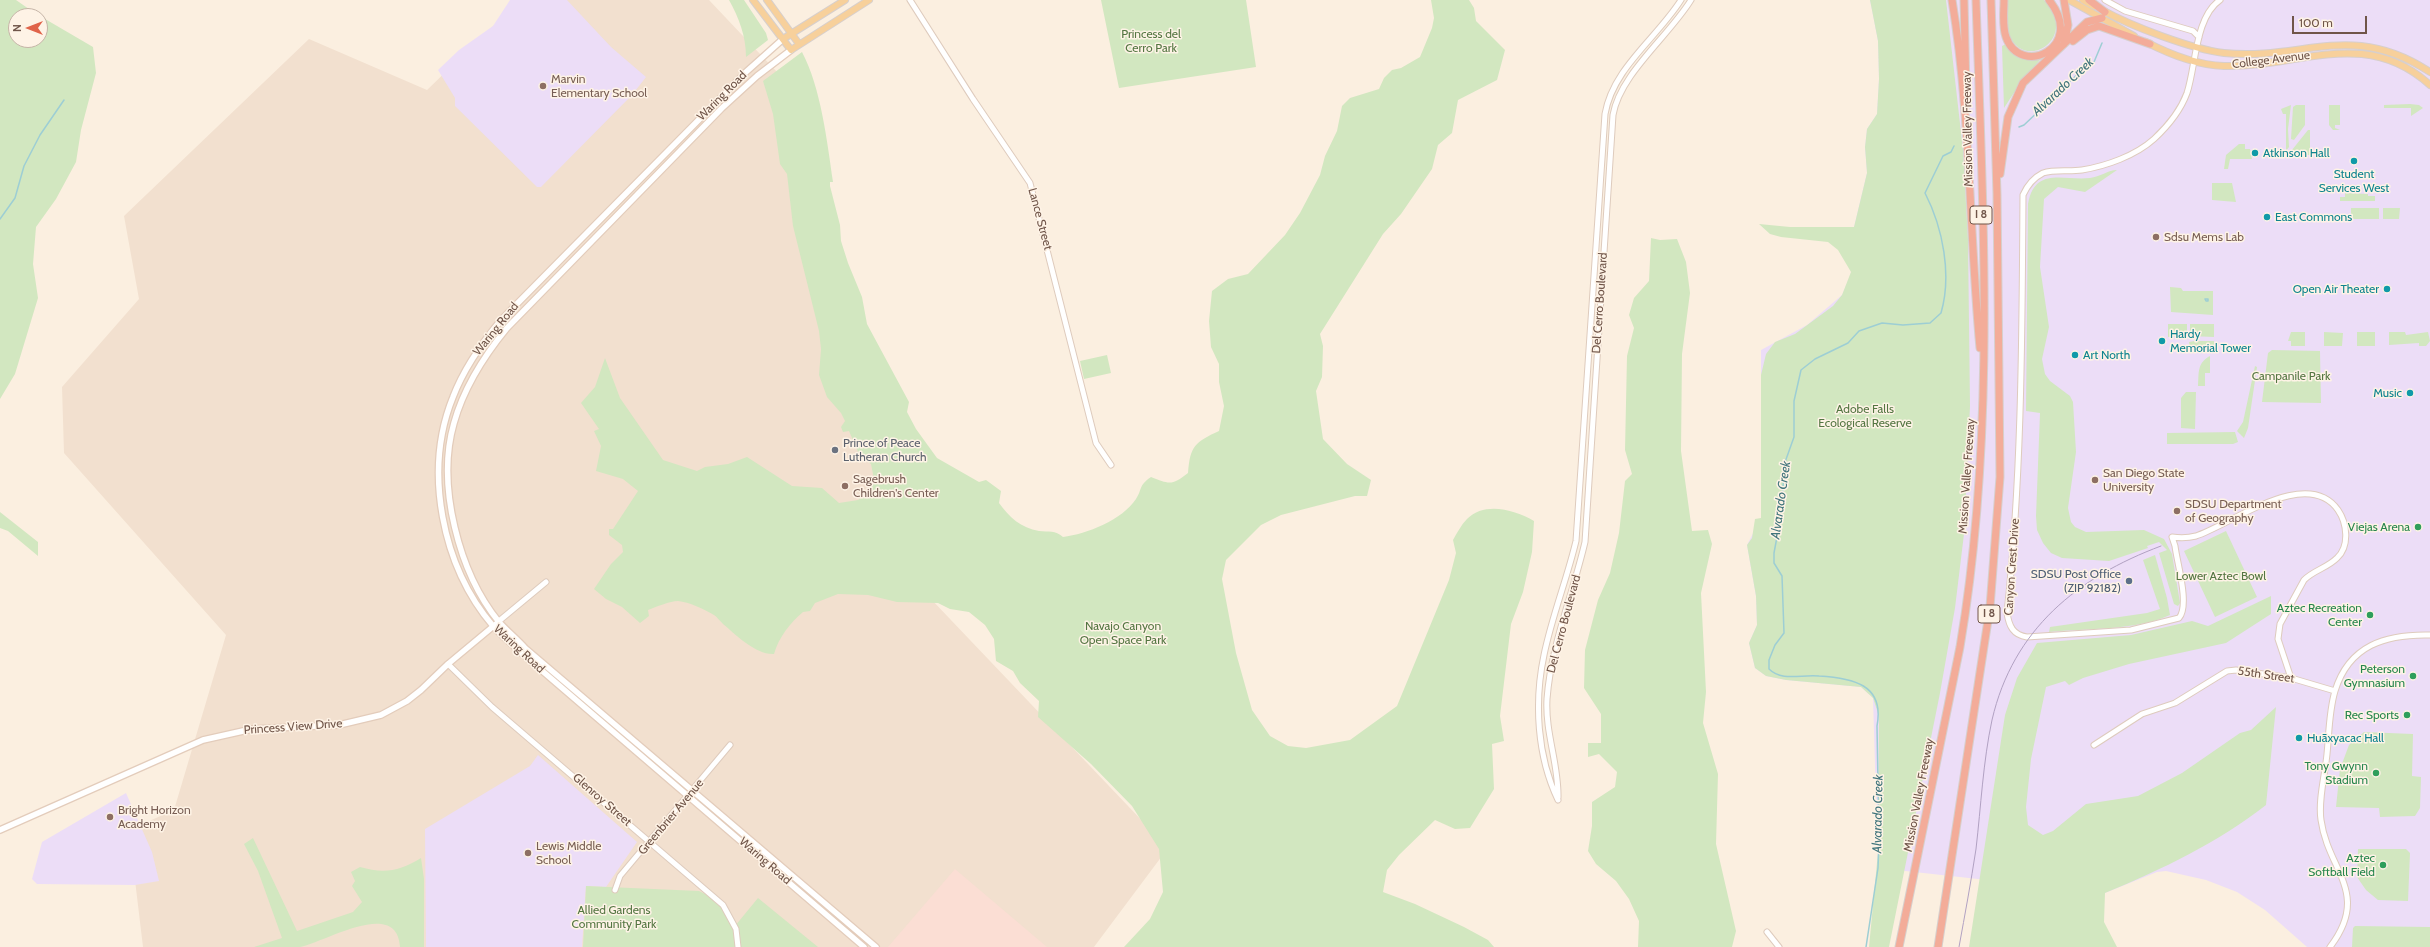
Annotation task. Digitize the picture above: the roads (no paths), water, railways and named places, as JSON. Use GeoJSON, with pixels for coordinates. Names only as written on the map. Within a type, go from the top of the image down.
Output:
{"type":"FeatureCollection","features":[{"type":"Feature","properties":{"kind":"highway"},"geometry":{"type":"LineString","coordinates":[[1952,0],[1969,158]]}},
{"type":"Feature","properties":{"kind":"highway"},"geometry":{"type":"LineString","coordinates":[[1964,0],[1974,285],[1984,388]]}},
{"type":"Feature","properties":{"kind":"highway","name":"Mission Valley Freeway"},"geometry":{"type":"LineString","coordinates":[[1899,947],[1966,612],[1979,482],[1984,388],[1976,0]]}},
{"type":"Feature","properties":{"kind":"highway","name":"I 8"},"geometry":{"type":"LineString","coordinates":[[1938,947],[1987,629],[1995,559],[2001,438],[1997,194],[1991,0]]}},
{"type":"Feature","properties":{"kind":"highway"},"geometry":{"type":"LineString","coordinates":[[2004,0],[2006,37],[2013,49],[2030,56],[2048,52],[2060,38],[2060,21],[2049,0]]}},
{"type":"Feature","properties":{"kind":"highway"},"geometry":{"type":"LineString","coordinates":[[2064,0],[2068,25],[2064,44]]}},
{"type":"Feature","properties":{"kind":"highway"},"geometry":{"type":"LineString","coordinates":[[1997,194],[2008,117],[2020,90],[2027,79],[2087,22],[2104,15],[2089,0]]}},
{"type":"Feature","properties":{"kind":"highway"},"geometry":{"type":"LineString","coordinates":[[2020,90],[2076,38],[2094,27],[2108,28],[2127,38],[2150,44]]}},
{"type":"Feature","properties":{"kind":"main road"},"geometry":{"type":"LineString","coordinates":[[754,0],[791,50],[869,0]]}},
{"type":"Feature","properties":{"kind":"main road"},"geometry":{"type":"LineString","coordinates":[[767,0],[800,44]]}},
{"type":"Feature","properties":{"kind":"main road"},"geometry":{"type":"LineString","coordinates":[[783,39],[845,0]]}},
{"type":"Feature","properties":{"kind":"main road","name":"College Avenue"},"geometry":{"type":"LineString","coordinates":[[2069,0],[2104,15],[2198,48],[2234,53],[2323,45],[2358,45],[2399,55],[2430,72]]}},
{"type":"Feature","properties":{"kind":"main road","name":"College Avenue"},"geometry":{"type":"LineString","coordinates":[[2083,0],[2150,44],[2195,62],[2223,66],[2249,65],[2313,55],[2348,52],[2386,58],[2421,77],[2430,85]]}},
{"type":"Feature","properties":{"kind":"main road","name":"Waring Road"},"geometry":{"type":"LineString","coordinates":[[783,39],[746,72],[506,314],[485,339],[468,364],[453,397],[445,421],[439,472],[441,503],[445,529],[461,574],[493,626],[520,651],[864,947]]}},
{"type":"Feature","properties":{"kind":"main road","name":"Waring Road"},"geometry":{"type":"LineString","coordinates":[[791,50],[757,76],[722,108],[507,328],[477,368],[454,423],[450,447],[450,501],[454,526],[472,578],[499,621],[525,648],[876,947]]}},
{"type":"Feature","properties":{"kind":"main road"},"geometry":{"type":"LineString","coordinates":[[2421,77],[2430,81]]}},
{"type":"Feature","properties":{"kind":"main road","name":"Princess View Drive"},"geometry":{"type":"LineString","coordinates":[[0,830],[203,740],[252,729],[339,725],[381,715],[407,701],[499,621]]}},
{"type":"Feature","properties":{"kind":"street","name":"Lance Street"},"geometry":{"type":"LineString","coordinates":[[910,0],[965,88],[1030,183],[1096,443],[1111,465]]}},
{"type":"Feature","properties":{"kind":"street","name":"Del Cerro Boulevard"},"geometry":{"type":"LineString","coordinates":[[1681,0],[1618,78],[1607,100],[1604,114],[1576,541],[1570,568],[1544,653],[1538,701],[1540,737],[1549,783],[1558,800],[1559,780],[1549,736],[1547,701],[1553,655],[1585,542],[1614,109],[1625,84],[1682,15],[1691,0]]}},
{"type":"Feature","properties":{"kind":"street"},"geometry":{"type":"LineString","coordinates":[[2105,0],[2124,11],[2189,29],[2199,37]]}},
{"type":"Feature","properties":{"kind":"street","name":"Canyon Crest Drive"},"geometry":{"type":"LineString","coordinates":[[2220,0],[2209,13],[2199,37],[2195,62],[2186,94],[2169,125],[2152,141],[2128,156],[2107,164],[2082,170],[2044,173],[2030,182],[2022,195],[2020,435],[2016,513],[2007,613],[2009,622],[2016,634],[2032,637],[2131,630],[2180,618],[2184,613],[2184,603],[2175,546],[2172,537],[2196,536],[2271,502],[2293,495],[2311,494],[2327,500],[2337,509],[2344,523],[2346,536],[2344,548],[2338,558],[2309,575],[2304,580],[2280,624],[2278,638],[2291,678]]}},
{"type":"Feature","properties":{"kind":"street"},"geometry":{"type":"LineString","coordinates":[[499,621],[546,582]]}},
{"type":"Feature","properties":{"kind":"street"},"geometry":{"type":"LineString","coordinates":[[2330,947],[2338,936],[2347,912],[2348,900],[2344,879],[2326,842],[2321,818],[2335,691],[2351,662],[2367,647],[2381,640],[2398,635],[2430,635]]}},
{"type":"Feature","properties":{"kind":"street","name":"Glenroy Street"},"geometry":{"type":"LineString","coordinates":[[448,664],[492,707],[722,905],[736,929],[738,947]]}},
{"type":"Feature","properties":{"kind":"street","name":"55th Street"},"geometry":{"type":"LineString","coordinates":[[2094,745],[2142,714],[2175,703],[2223,672],[2236,670],[2291,678],[2335,691]]}},
{"type":"Feature","properties":{"kind":"street","name":"Greenbrier Avenue"},"geometry":{"type":"LineString","coordinates":[[615,890],[620,876],[694,791],[730,745]]}},
{"type":"Feature","properties":{"kind":"street"},"geometry":{"type":"LineString","coordinates":[[1767,932],[1779,947]]}},
{"type":"Feature","properties":{"kind":"waterway","name":"Alvarado Creek"},"geometry":{"type":"LineString","coordinates":[[2019,127],[2024,125],[2083,69],[2094,62],[2102,43]]}},
{"type":"Feature","properties":{"kind":"waterway"},"geometry":{"type":"LineString","coordinates":[[0,219],[15,198],[24,166],[40,135],[64,100]]}},
{"type":"Feature","properties":{"kind":"waterway","name":"Alvarado Creek"},"geometry":{"type":"LineString","coordinates":[[1866,947],[1878,868],[1878,712],[1876,701],[1871,692],[1854,682],[1819,676],[1792,677],[1774,673],[1769,669],[1769,660],[1775,645],[1784,633],[1782,576],[1774,563],[1774,553],[1782,510],[1784,465],[1794,437],[1794,401],[1801,370],[1815,359],[1848,343],[1859,331],[1882,323],[1903,325],[1930,323],[1941,313],[1946,283],[1944,252],[1937,221],[1925,193],[1943,156],[1951,152],[1954,146]]}},
{"type":"Feature","properties":{"kind":"waterway"},"geometry":{"type":"LineString","coordinates":[[2205,299],[2208,299],[2208,301],[2206,301],[2205,299]]}},
{"type":"Feature","properties":{"kind":"tram line"},"geometry":{"type":"LineString","coordinates":[[1959,947],[1976,849],[1984,768],[1992,720],[2002,688],[2016,659],[2033,633],[2053,610],[2077,591],[2103,573],[2161,546]]}},
{"type":"Feature","properties":{"kind":"place","name":"Marvin Elementary School"},"geometry":{"type":"Point","coordinates":[543,86]}},
{"type":"Feature","properties":{"kind":"place","name":"Atkinson Hall"},"geometry":{"type":"Point","coordinates":[2255,153]}},
{"type":"Feature","properties":{"kind":"place","name":"Student Services West"},"geometry":{"type":"Point","coordinates":[2354,161]}},
{"type":"Feature","properties":{"kind":"place","name":"East Commons"},"geometry":{"type":"Point","coordinates":[2267,217]}},
{"type":"Feature","properties":{"kind":"place","name":"Sdsu Mems Lab"},"geometry":{"type":"Point","coordinates":[2156,237]}},
{"type":"Feature","properties":{"kind":"place","name":"Open Air Theater"},"geometry":{"type":"Point","coordinates":[2387,289]}},
{"type":"Feature","properties":{"kind":"place","name":"Hardy Memorial Tower"},"geometry":{"type":"Point","coordinates":[2162,341]}},
{"type":"Feature","properties":{"kind":"place","name":"Art North"},"geometry":{"type":"Point","coordinates":[2075,355]}},
{"type":"Feature","properties":{"kind":"place","name":"Music"},"geometry":{"type":"Point","coordinates":[2410,393]}},
{"type":"Feature","properties":{"kind":"place","name":"Prince of Peace Lutheran Church"},"geometry":{"type":"Point","coordinates":[835,450]}},
{"type":"Feature","properties":{"kind":"place","name":"San Diego State University"},"geometry":{"type":"Point","coordinates":[2095,480]}},
{"type":"Feature","properties":{"kind":"place","name":"Sagebrush Children's Center"},"geometry":{"type":"Point","coordinates":[845,486]}},
{"type":"Feature","properties":{"kind":"place","name":"SDSU Department of Geography"},"geometry":{"type":"Point","coordinates":[2177,511]}},
{"type":"Feature","properties":{"kind":"place","name":"Viejas Arena"},"geometry":{"type":"Point","coordinates":[2418,527]}},
{"type":"Feature","properties":{"kind":"place","name":"SDSU Post Office (ZIP 92182)"},"geometry":{"type":"Point","coordinates":[2129,581]}},
{"type":"Feature","properties":{"kind":"place","name":"Aztec Recreation Center"},"geometry":{"type":"Point","coordinates":[2370,615]}},
{"type":"Feature","properties":{"kind":"place","name":"Peterson Gymnasium"},"geometry":{"type":"Point","coordinates":[2413,676]}},
{"type":"Feature","properties":{"kind":"place","name":"Rec Sports"},"geometry":{"type":"Point","coordinates":[2407,715]}},
{"type":"Feature","properties":{"kind":"place","name":"Huāxyacac Hall"},"geometry":{"type":"Point","coordinates":[2299,738]}},
{"type":"Feature","properties":{"kind":"place","name":"Tony Gwynn Stadium"},"geometry":{"type":"Point","coordinates":[2376,773]}},
{"type":"Feature","properties":{"kind":"place","name":"Bright Horizon Academy"},"geometry":{"type":"Point","coordinates":[110,817]}},
{"type":"Feature","properties":{"kind":"place","name":"Lewis Middle School"},"geometry":{"type":"Point","coordinates":[528,853]}},
{"type":"Feature","properties":{"kind":"place","name":"Aztec Softball Field"},"geometry":{"type":"Point","coordinates":[2383,865]}},
{"type":"Feature","properties":{"kind":"park label","name":"Princess del Cerro Park"},"geometry":{"type":"Point","coordinates":[1151,41]}},
{"type":"Feature","properties":{"kind":"park label","name":"Campanile Park"},"geometry":{"type":"Point","coordinates":[2291,376]}},
{"type":"Feature","properties":{"kind":"park label","name":"Adobe Falls Ecological Reserve"},"geometry":{"type":"Point","coordinates":[1865,416]}},
{"type":"Feature","properties":{"kind":"park label","name":"Lower Aztec Bowl"},"geometry":{"type":"Point","coordinates":[2221,576]}},
{"type":"Feature","properties":{"kind":"park label","name":"Navajo Canyon Open Space Park"},"geometry":{"type":"Point","coordinates":[1123,633]}},
{"type":"Feature","properties":{"kind":"park label","name":"Allied Gardens Community Park"},"geometry":{"type":"Point","coordinates":[614,917]}}]}
